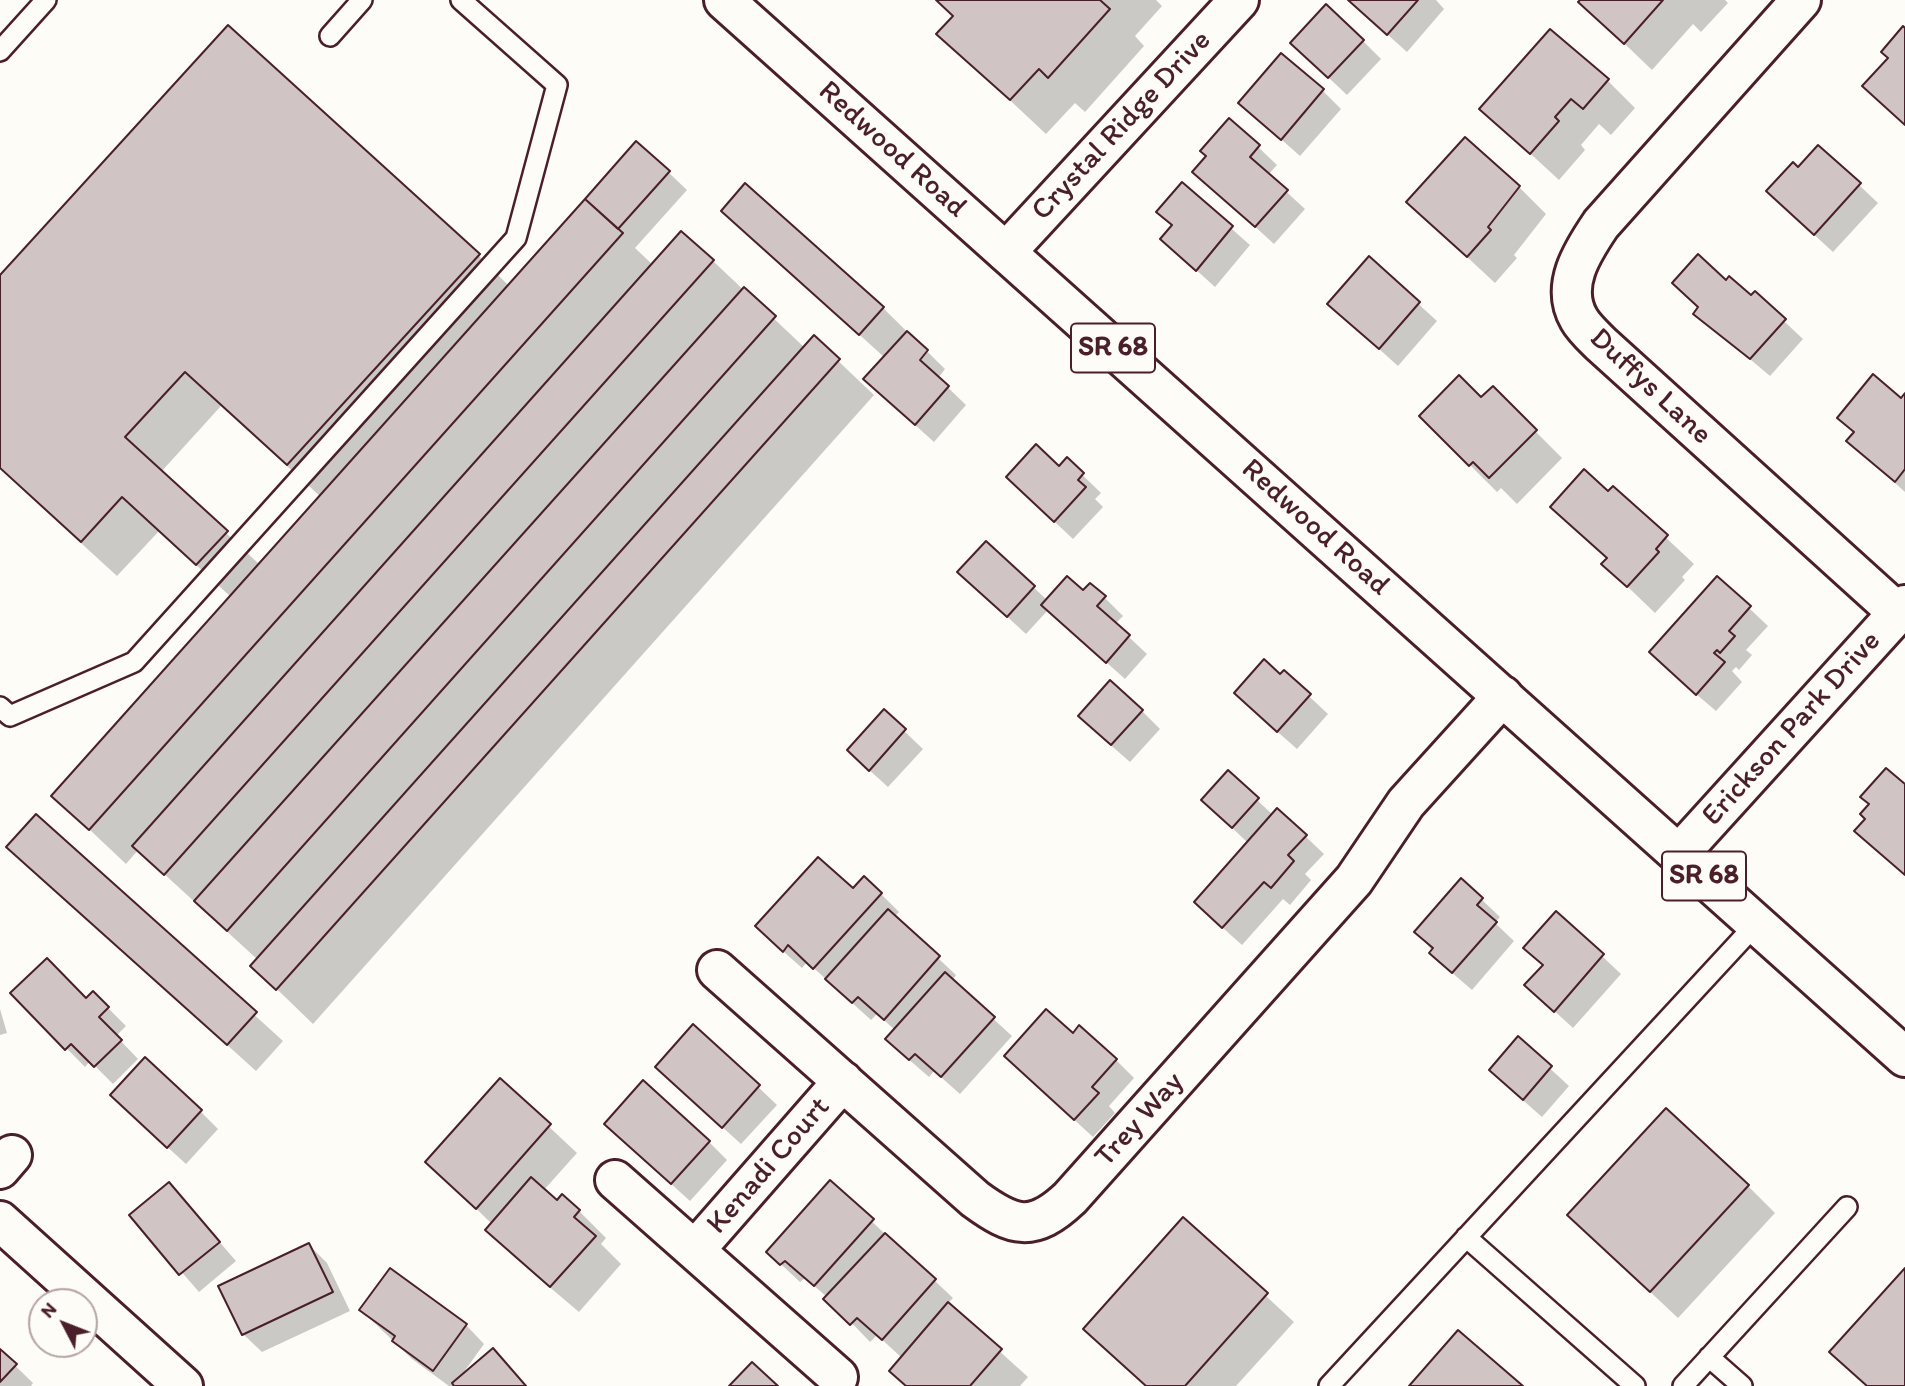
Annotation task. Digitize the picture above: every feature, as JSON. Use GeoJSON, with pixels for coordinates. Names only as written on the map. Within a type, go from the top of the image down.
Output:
{"type":"FeatureCollection","features":[{"type":"Feature","properties":{"kind":"street","name":"Redwood Road"},"geometry":{"type":"LineString","coordinates":[[724,0],[1905,1057]]}},
{"type":"Feature","properties":{"kind":"street","name":"Crystal Ridge Drive"},"geometry":{"type":"LineString","coordinates":[[1006,251],[1239,0]]}},
{"type":"Feature","properties":{"kind":"street","name":"Duffys Lane"},"geometry":{"type":"LineString","coordinates":[[1801,0],[1601,223],[1581,253],[1570,290],[1579,320],[1601,344],[1901,609]]}},
{"type":"Feature","properties":{"kind":"street","name":"Erickson Park Drive"},"geometry":{"type":"LineString","coordinates":[[1679,854],[1901,609]]}},
{"type":"Feature","properties":{"kind":"street","name":"Trey Way"},"geometry":{"type":"LineString","coordinates":[[717,970],[990,1210],[1020,1224],[1047,1217],[1079,1188],[1354,880],[1406,803],[1503,696]]}},
{"type":"Feature","properties":{"kind":"street","name":"Kenadi Court"},"geometry":{"type":"LineString","coordinates":[[695,1250],[843,1081]]}},
{"type":"Feature","properties":{"kind":"street","name":"Kenadi Court"},"geometry":{"type":"LineString","coordinates":[[615,1180],[838,1377]]}},
{"type":"Feature","properties":{"kind":"street"},"geometry":{"type":"LineString","coordinates":[[0,1221],[183,1386]]}},
{"type":"Feature","properties":{"kind":"lane"},"geometry":{"type":"LineString","coordinates":[[0,51],[46,0]]}},
{"type":"Feature","properties":{"kind":"lane"},"geometry":{"type":"LineString","coordinates":[[330,36],[362,0]]}},
{"type":"Feature","properties":{"kind":"lane"},"geometry":{"type":"LineString","coordinates":[[0,706],[10,716],[134,662],[516,238],[557,85],[461,0]]}},
{"type":"Feature","properties":{"kind":"lane"},"geometry":{"type":"LineString","coordinates":[[1329,1386],[1756,924]]}},
{"type":"Feature","properties":{"kind":"lane"},"geometry":{"type":"LineString","coordinates":[[1683,1386],[1847,1207]]}},
{"type":"Feature","properties":{"kind":"lane"},"geometry":{"type":"LineString","coordinates":[[1466,1237],[1635,1386]]}},
{"type":"Feature","properties":{"kind":"lane"},"geometry":{"type":"LineString","coordinates":[[1709,1357],[1742,1386]]}},
{"type":"Feature","properties":{"kind":"building"},"geometry":{"type":"Polygon","coordinates":[[[936,0],[1100,0],[1110,9],[1048,78],[1039,69],[1010,100],[936,34],[953,16],[936,0]]]}},
{"type":"Feature","properties":{"kind":"building"},"geometry":{"type":"Polygon","coordinates":[[[1348,0],[1418,0],[1387,35],[1348,0]]]}},
{"type":"Feature","properties":{"kind":"building"},"geometry":{"type":"Polygon","coordinates":[[[1663,0],[1624,44],[1578,2],[1663,0]]]}},
{"type":"Feature","properties":{"kind":"building"},"geometry":{"type":"Polygon","coordinates":[[[1326,4],[1364,40],[1328,78],[1290,43],[1326,4]]]}},
{"type":"Feature","properties":{"kind":"building"},"geometry":{"type":"Polygon","coordinates":[[[228,25],[480,254],[287,465],[185,372],[125,437],[228,531],[196,565],[122,497],[81,542],[0,468],[0,275],[228,25]]]}},
{"type":"Feature","properties":{"kind":"building"},"geometry":{"type":"Polygon","coordinates":[[[1903,26],[1905,125],[1862,86],[1888,58],[1881,52],[1903,26]]]}},
{"type":"Feature","properties":{"kind":"building"},"geometry":{"type":"Polygon","coordinates":[[[1550,29],[1609,79],[1583,109],[1571,99],[1555,117],[1559,121],[1530,154],[1479,109],[1550,29]]]}},
{"type":"Feature","properties":{"kind":"building"},"geometry":{"type":"Polygon","coordinates":[[[1281,53],[1324,89],[1281,140],[1238,103],[1281,53]]]}},
{"type":"Feature","properties":{"kind":"building"},"geometry":{"type":"Polygon","coordinates":[[[1229,118],[1260,145],[1250,157],[1288,190],[1255,227],[1192,172],[1206,156],[1200,151],[1229,118]]]}},
{"type":"Feature","properties":{"kind":"building"},"geometry":{"type":"Polygon","coordinates":[[[1465,137],[1520,186],[1488,227],[1491,230],[1467,257],[1406,202],[1465,137]]]}},
{"type":"Feature","properties":{"kind":"building"},"geometry":{"type":"Polygon","coordinates":[[[636,141],[670,171],[618,229],[585,199],[636,141]]]}},
{"type":"Feature","properties":{"kind":"building"},"geometry":{"type":"Polygon","coordinates":[[[1818,145],[1861,183],[1814,235],[1766,191],[1793,162],[1798,167],[1818,145]]]}},
{"type":"Feature","properties":{"kind":"building"},"geometry":{"type":"Polygon","coordinates":[[[1182,182],[1233,226],[1196,271],[1160,239],[1172,225],[1156,212],[1182,182]]]}},
{"type":"Feature","properties":{"kind":"building"},"geometry":{"type":"Polygon","coordinates":[[[745,183],[884,307],[859,335],[721,211],[745,183]]]}},
{"type":"Feature","properties":{"kind":"building"},"geometry":{"type":"Polygon","coordinates":[[[585,199],[623,233],[89,830],[51,796],[585,199]]]}},
{"type":"Feature","properties":{"kind":"building"},"geometry":{"type":"Polygon","coordinates":[[[681,231],[714,260],[164,875],[132,846],[681,231]]]}},
{"type":"Feature","properties":{"kind":"building"},"geometry":{"type":"Polygon","coordinates":[[[1698,254],[1726,280],[1729,276],[1751,295],[1755,291],[1786,319],[1750,359],[1693,314],[1698,307],[1672,283],[1698,254]]]}},
{"type":"Feature","properties":{"kind":"building"},"geometry":{"type":"Polygon","coordinates":[[[1369,256],[1420,302],[1379,349],[1327,304],[1369,256]]]}},
{"type":"Feature","properties":{"kind":"building"},"geometry":{"type":"Polygon","coordinates":[[[744,287],[776,316],[227,931],[194,901],[744,287]]]}},
{"type":"Feature","properties":{"kind":"building"},"geometry":{"type":"Polygon","coordinates":[[[907,331],[928,350],[920,360],[949,386],[915,425],[863,379],[907,331]]]}},
{"type":"Feature","properties":{"kind":"building"},"geometry":{"type":"Polygon","coordinates":[[[814,335],[840,359],[276,990],[250,966],[814,335]]]}},
{"type":"Feature","properties":{"kind":"building"},"geometry":{"type":"Polygon","coordinates":[[[1873,374],[1901,398],[1905,393],[1905,469],[1895,482],[1846,441],[1854,432],[1837,418],[1873,374]]]}},
{"type":"Feature","properties":{"kind":"building"},"geometry":{"type":"Polygon","coordinates":[[[1459,375],[1481,397],[1493,386],[1537,430],[1489,478],[1473,462],[1469,466],[1419,416],[1459,375]]]}},
{"type":"Feature","properties":{"kind":"building"},"geometry":{"type":"Polygon","coordinates":[[[1036,444],[1059,466],[1067,457],[1084,473],[1078,480],[1086,487],[1054,522],[1006,477],[1036,444]]]}},
{"type":"Feature","properties":{"kind":"building"},"geometry":{"type":"Polygon","coordinates":[[[1584,469],[1608,491],[1613,486],[1668,535],[1656,549],[1659,552],[1627,587],[1601,564],[1607,558],[1550,507],[1584,469]]]}},
{"type":"Feature","properties":{"kind":"building"},"geometry":{"type":"Polygon","coordinates":[[[986,541],[1035,586],[1007,617],[957,572],[986,541]]]}},
{"type":"Feature","properties":{"kind":"building"},"geometry":{"type":"Polygon","coordinates":[[[1067,576],[1083,590],[1090,583],[1106,596],[1097,606],[1130,635],[1106,663],[1041,605],[1067,576]]]}},
{"type":"Feature","properties":{"kind":"building"},"geometry":{"type":"Polygon","coordinates":[[[1717,576],[1751,606],[1729,631],[1735,636],[1720,653],[1717,650],[1714,653],[1725,662],[1696,695],[1649,652],[1717,576]]]}},
{"type":"Feature","properties":{"kind":"building"},"geometry":{"type":"Polygon","coordinates":[[[1264,659],[1280,674],[1284,670],[1311,694],[1277,732],[1234,693],[1264,659]]]}},
{"type":"Feature","properties":{"kind":"building"},"geometry":{"type":"Polygon","coordinates":[[[1110,680],[1143,710],[1111,745],[1078,716],[1110,680]]]}},
{"type":"Feature","properties":{"kind":"building"},"geometry":{"type":"Polygon","coordinates":[[[884,709],[906,729],[869,771],[847,750],[884,709]]]}},
{"type":"Feature","properties":{"kind":"building"},"geometry":{"type":"Polygon","coordinates":[[[1886,768],[1905,784],[1905,875],[1854,831],[1865,819],[1860,814],[1869,804],[1860,797],[1886,768]]]}},
{"type":"Feature","properties":{"kind":"building"},"geometry":{"type":"Polygon","coordinates":[[[1228,770],[1259,798],[1232,828],[1201,800],[1228,770]]]}},
{"type":"Feature","properties":{"kind":"building"},"geometry":{"type":"Polygon","coordinates":[[[1277,808],[1307,835],[1288,855],[1294,861],[1271,888],[1264,882],[1222,928],[1194,902],[1277,808]]]}},
{"type":"Feature","properties":{"kind":"building"},"geometry":{"type":"Polygon","coordinates":[[[36,814],[257,1012],[227,1045],[6,847],[36,814]]]}},
{"type":"Feature","properties":{"kind":"building"},"geometry":{"type":"Polygon","coordinates":[[[818,857],[853,888],[864,876],[882,893],[813,969],[788,945],[783,952],[755,926],[818,857]]]}},
{"type":"Feature","properties":{"kind":"building"},"geometry":{"type":"Polygon","coordinates":[[[1461,878],[1483,898],[1477,905],[1497,922],[1452,973],[1429,953],[1433,948],[1414,932],[1461,878]]]}},
{"type":"Feature","properties":{"kind":"building"},"geometry":{"type":"Polygon","coordinates":[[[888,909],[940,956],[884,1020],[858,997],[852,1003],[825,979],[888,909]]]}},
{"type":"Feature","properties":{"kind":"building"},"geometry":{"type":"Polygon","coordinates":[[[1556,911],[1604,954],[1554,1012],[1524,985],[1543,965],[1523,948],[1556,911]]]}},
{"type":"Feature","properties":{"kind":"building"},"geometry":{"type":"Polygon","coordinates":[[[47,958],[86,998],[93,991],[109,1007],[99,1017],[122,1040],[94,1067],[71,1044],[65,1050],[10,993],[47,958]]]}},
{"type":"Feature","properties":{"kind":"building"},"geometry":{"type":"Polygon","coordinates":[[[945,972],[995,1017],[941,1077],[915,1054],[909,1060],[885,1039],[945,972]]]}},
{"type":"Feature","properties":{"kind":"building"},"geometry":{"type":"Polygon","coordinates":[[[1046,1009],[1073,1033],[1079,1025],[1117,1059],[1092,1087],[1099,1093],[1074,1120],[1004,1056],[1046,1009]]]}},
{"type":"Feature","properties":{"kind":"building"},"geometry":{"type":"Polygon","coordinates":[[[693,1024],[760,1085],[722,1128],[655,1067],[693,1024]]]}},
{"type":"Feature","properties":{"kind":"building"},"geometry":{"type":"Polygon","coordinates":[[[1518,1036],[1552,1066],[1523,1100],[1489,1070],[1518,1036]]]}},
{"type":"Feature","properties":{"kind":"building"},"geometry":{"type":"Polygon","coordinates":[[[145,1057],[202,1110],[167,1148],[110,1095],[145,1057]]]}},
{"type":"Feature","properties":{"kind":"building"},"geometry":{"type":"Polygon","coordinates":[[[500,1078],[551,1124],[476,1209],[425,1162],[500,1078]]]}},
{"type":"Feature","properties":{"kind":"building"},"geometry":{"type":"Polygon","coordinates":[[[643,1080],[710,1141],[671,1184],[604,1124],[643,1080]]]}},
{"type":"Feature","properties":{"kind":"building"},"geometry":{"type":"Polygon","coordinates":[[[1666,1108],[1749,1185],[1650,1292],[1567,1215],[1666,1108]]]}},
{"type":"Feature","properties":{"kind":"building"},"geometry":{"type":"Polygon","coordinates":[[[531,1177],[557,1200],[562,1194],[580,1210],[574,1217],[596,1236],[550,1287],[485,1230],[531,1177]]]}},
{"type":"Feature","properties":{"kind":"building"},"geometry":{"type":"Polygon","coordinates":[[[830,1180],[874,1219],[814,1286],[785,1261],[780,1265],[766,1252],[830,1180]]]}},
{"type":"Feature","properties":{"kind":"building"},"geometry":{"type":"Polygon","coordinates":[[[169,1182],[220,1242],[179,1275],[129,1215],[169,1182]]]}},
{"type":"Feature","properties":{"kind":"building"},"geometry":{"type":"Polygon","coordinates":[[[1183,1217],[1268,1293],[1185,1386],[1146,1386],[1083,1329],[1183,1217]]]}},
{"type":"Feature","properties":{"kind":"building"},"geometry":{"type":"Polygon","coordinates":[[[885,1233],[936,1279],[882,1340],[857,1318],[850,1325],[823,1299],[885,1233]]]}},
{"type":"Feature","properties":{"kind":"building"},"geometry":{"type":"Polygon","coordinates":[[[309,1243],[333,1292],[242,1335],[218,1286],[309,1243]]]}},
{"type":"Feature","properties":{"kind":"building"},"geometry":{"type":"Polygon","coordinates":[[[390,1268],[467,1324],[433,1371],[392,1341],[395,1336],[359,1310],[390,1268]]]}},
{"type":"Feature","properties":{"kind":"building"},"geometry":{"type":"Polygon","coordinates":[[[1905,1268],[1905,1386],[1867,1386],[1829,1352],[1905,1268]]]}},
{"type":"Feature","properties":{"kind":"building"},"geometry":{"type":"Polygon","coordinates":[[[948,1302],[1002,1349],[970,1386],[906,1386],[889,1371],[948,1302]]]}},
{"type":"Feature","properties":{"kind":"building"},"geometry":{"type":"Polygon","coordinates":[[[1458,1330],[1523,1386],[1409,1386],[1458,1330]]]}},
{"type":"Feature","properties":{"kind":"building"},"geometry":{"type":"Polygon","coordinates":[[[493,1348],[526,1386],[454,1386],[452,1383],[493,1348]]]}},
{"type":"Feature","properties":{"kind":"building"},"geometry":{"type":"Polygon","coordinates":[[[0,1349],[17,1364],[0,1382],[0,1349]]]}},
{"type":"Feature","properties":{"kind":"building"},"geometry":{"type":"Polygon","coordinates":[[[752,1362],[778,1386],[729,1386],[752,1362]]]}}]}
